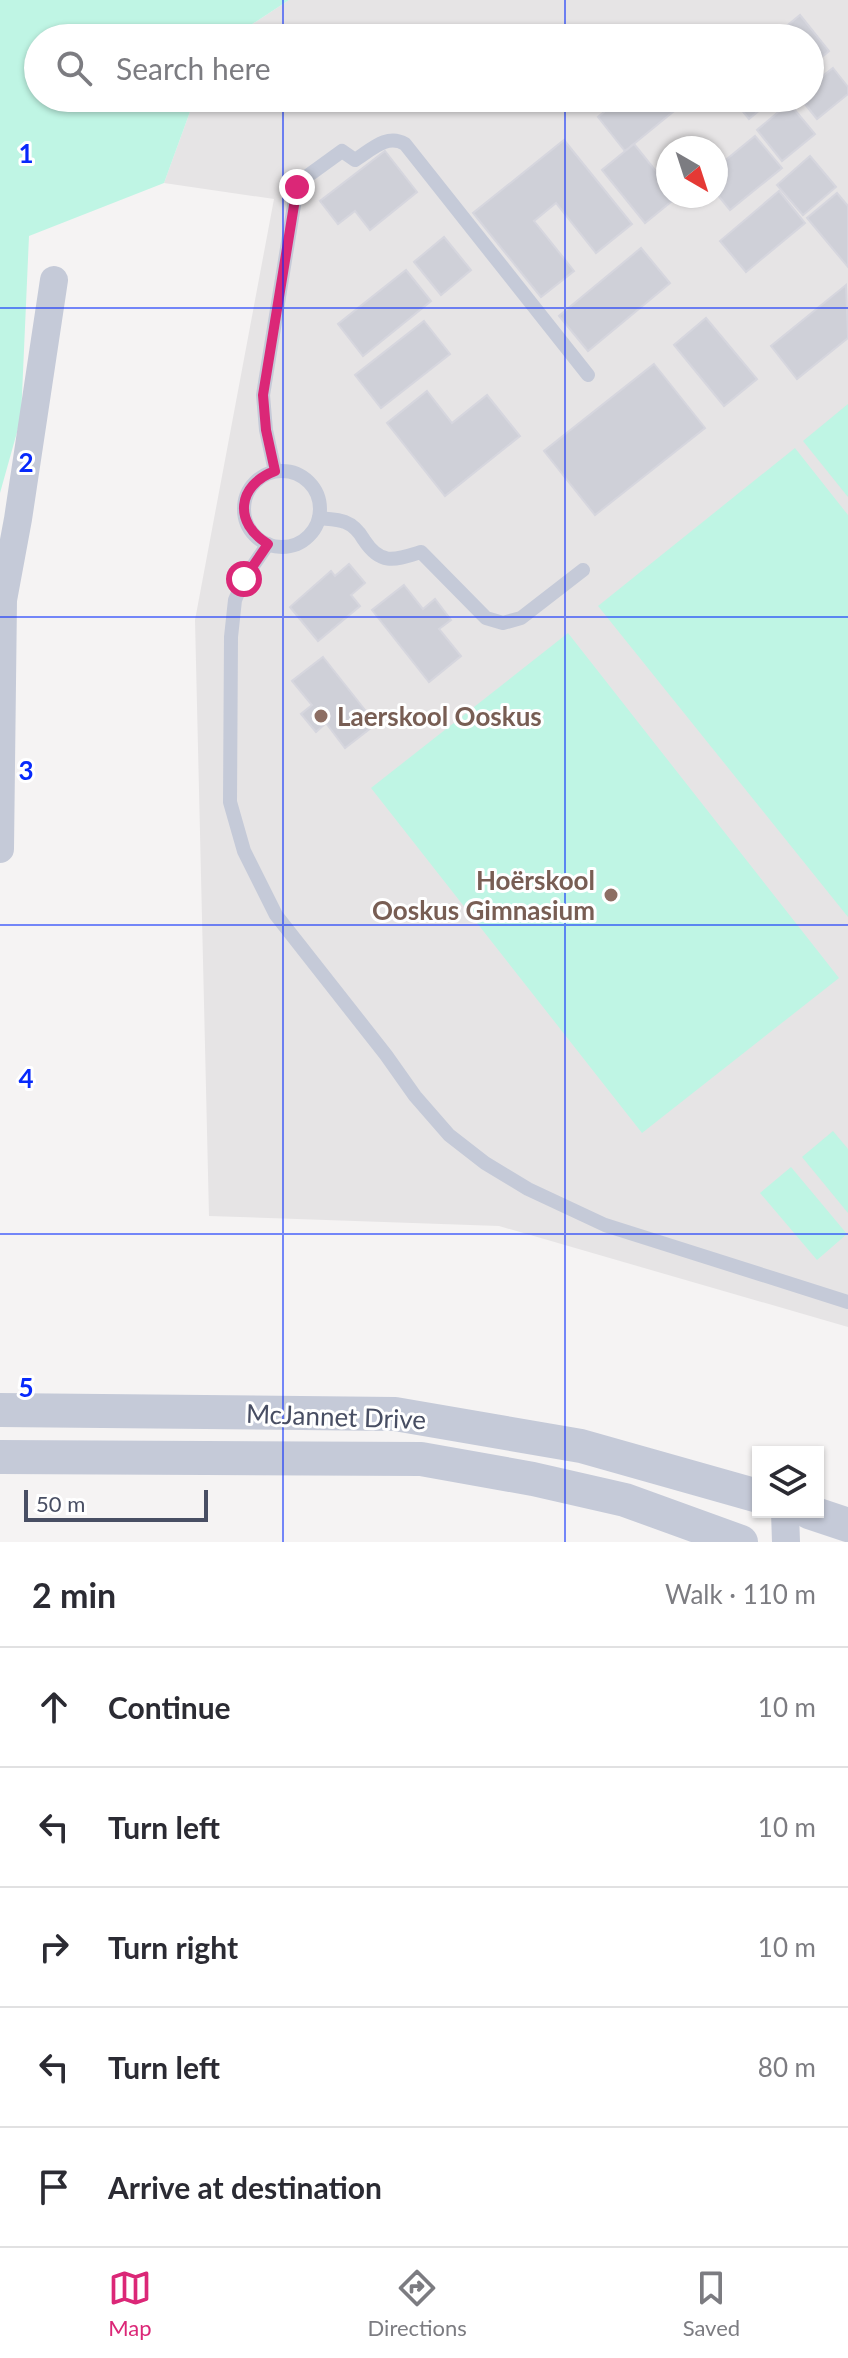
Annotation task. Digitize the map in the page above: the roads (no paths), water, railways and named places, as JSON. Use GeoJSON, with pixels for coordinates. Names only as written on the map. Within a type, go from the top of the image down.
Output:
{"type":"FeatureCollection","features":[{"type":"Feature","properties":{"kind":"street"},"geometry":{"type":"LineString","coordinates":[[0,849],[2,599],[18,519],[54,280]]}},
{"type":"Feature","properties":{"kind":"street","name":"McJannet Drive"},"geometry":{"type":"LineString","coordinates":[[0,1410],[395,1414],[581,1446],[752,1494]]}},
{"type":"Feature","properties":{"kind":"street","name":"McJannet Drive"},"geometry":{"type":"LineString","coordinates":[[0,1457],[421,1459],[533,1479],[625,1500],[741,1542]]}},
{"type":"Feature","properties":{"kind":"street"},"geometry":{"type":"LineString","coordinates":[[824,1517],[848,1525]]}},
{"type":"Feature","properties":{"kind":"street"},"geometry":{"type":"LineString","coordinates":[[785,1518],[786,1542]]}},
{"type":"Feature","properties":{"kind":"lane"},"geometry":{"type":"LineString","coordinates":[[275,471],[266,430],[263,395],[297,187],[342,151],[355,160],[387,139],[396,139],[405,144],[588,375]]}},
{"type":"Feature","properties":{"kind":"lane"},"geometry":{"type":"LineString","coordinates":[[275,471],[299,474],[317,492],[320,505],[314,530],[305,539],[280,547],[257,538],[244,517],[247,493],[253,483],[275,471]]}},
{"type":"Feature","properties":{"kind":"lane"},"geometry":{"type":"LineString","coordinates":[[319,518],[346,522],[360,533],[371,551],[383,559],[397,559],[421,552],[486,618],[503,623],[521,618],[583,570]]}},
{"type":"Feature","properties":{"kind":"lane"},"geometry":{"type":"LineString","coordinates":[[268,544],[244,579],[235,600],[231,637],[230,802],[244,851],[276,915],[415,1096],[449,1135],[485,1163],[528,1189],[605,1225],[848,1302]]}},
{"type":"Feature","properties":{"kind":"place","name":"Laerskool Ooskus"},"geometry":{"type":"Point","coordinates":[321,716]}},
{"type":"Feature","properties":{"kind":"place","name":"Hoërskool Ooskus Gimnasium"},"geometry":{"type":"Point","coordinates":[611,895]}}]}
